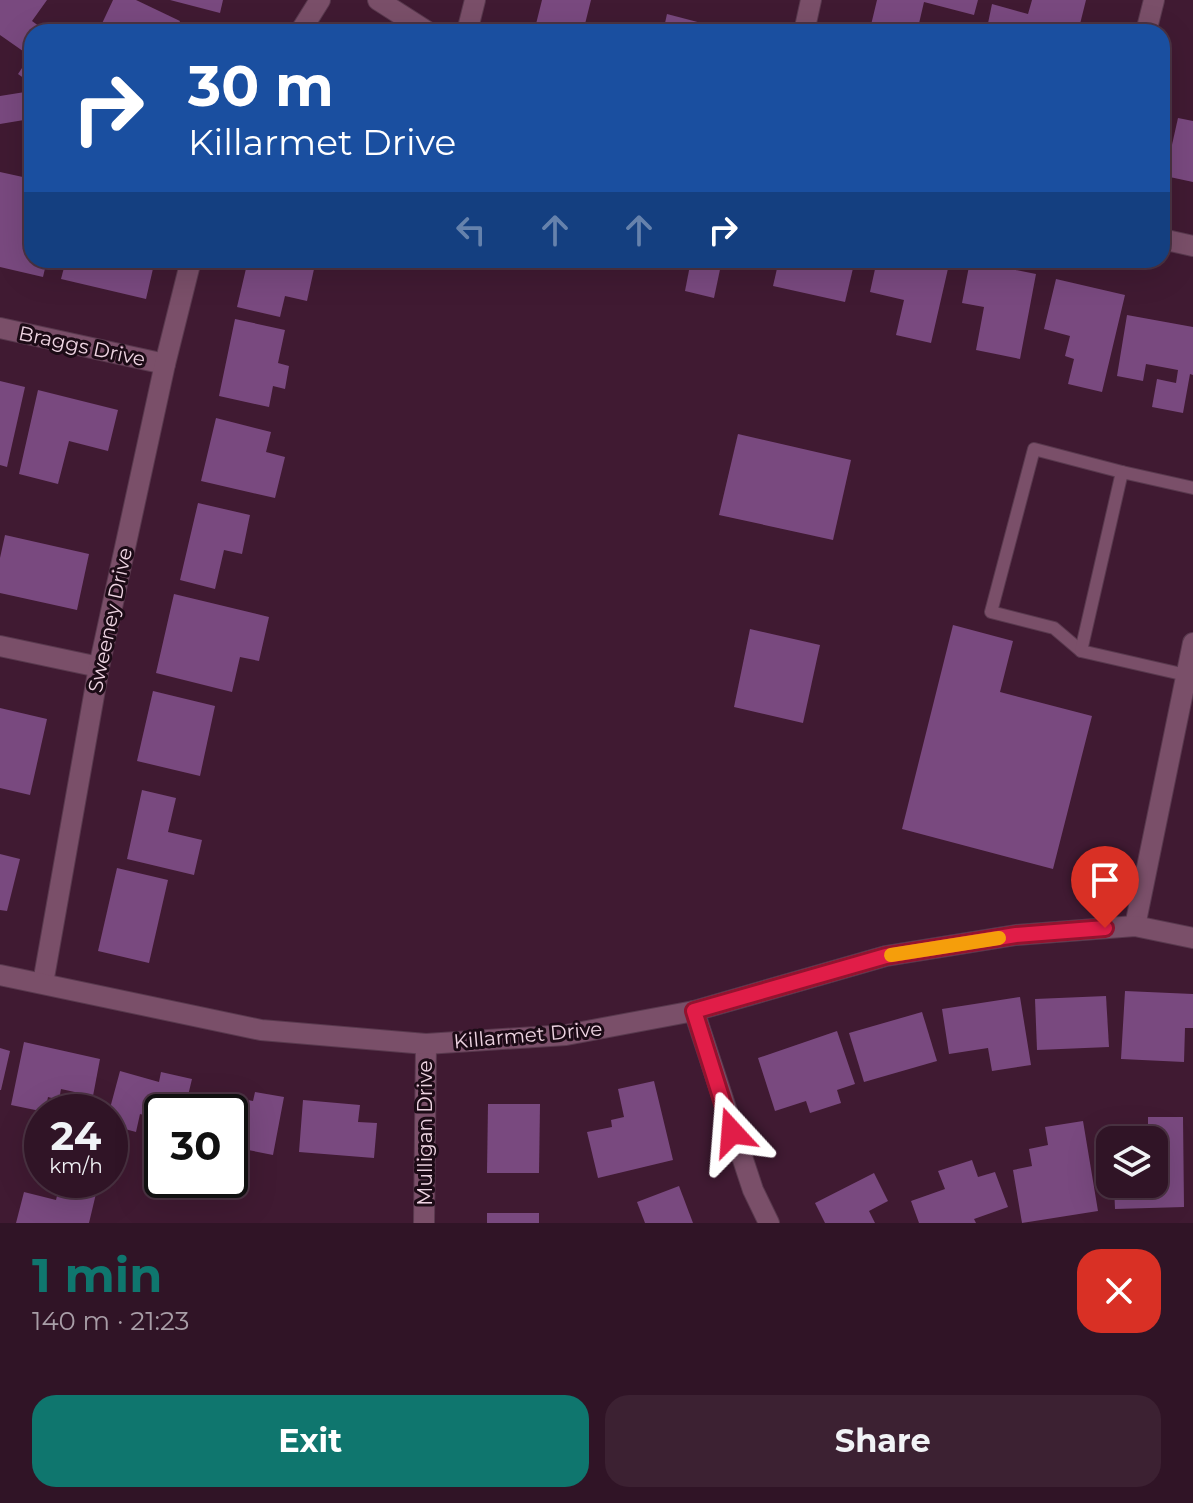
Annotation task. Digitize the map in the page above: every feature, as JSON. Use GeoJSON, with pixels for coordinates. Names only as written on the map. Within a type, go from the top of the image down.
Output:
{"type":"FeatureCollection","features":[{"type":"Feature","properties":{"kind":"street"},"geometry":{"type":"LineString","coordinates":[[305,24],[320,0]]}},
{"type":"Feature","properties":{"kind":"street"},"geometry":{"type":"LineString","coordinates":[[378,0],[416,24]]}},
{"type":"Feature","properties":{"kind":"street"},"geometry":{"type":"LineString","coordinates":[[469,24],[475,0]]}},
{"type":"Feature","properties":{"kind":"street"},"geometry":{"type":"LineString","coordinates":[[806,24],[811,0]]}},
{"type":"Feature","properties":{"kind":"street"},"geometry":{"type":"LineString","coordinates":[[1148,24],[1154,0]]}},
{"type":"Feature","properties":{"kind":"street"},"geometry":{"type":"LineString","coordinates":[[1170,241],[1193,246]]}},
{"type":"Feature","properties":{"kind":"street","name":"Sweeney Drive"},"geometry":{"type":"LineString","coordinates":[[43,983],[99,667],[189,268]]}},
{"type":"Feature","properties":{"kind":"street","name":"Braggs Drive"},"geometry":{"type":"LineString","coordinates":[[0,328],[165,364]]}},
{"type":"Feature","properties":{"kind":"street"},"geometry":{"type":"LineString","coordinates":[[1135,926],[1193,643]]}},
{"type":"Feature","properties":{"kind":"street"},"geometry":{"type":"LineString","coordinates":[[0,646],[99,667]]}},
{"type":"Feature","properties":{"kind":"street","name":"Killarmet Drive"},"geometry":{"type":"LineString","coordinates":[[0,975],[261,1030],[426,1044],[566,1035],[694,1011],[886,956],[1016,935],[1135,926],[1193,938]]}},
{"type":"Feature","properties":{"kind":"street"},"geometry":{"type":"LineString","coordinates":[[694,1011],[748,1176],[769,1223]]}},
{"type":"Feature","properties":{"kind":"street","name":"Mulligan Drive"},"geometry":{"type":"LineString","coordinates":[[424,1223],[426,1044]]}},
{"type":"Feature","properties":{"kind":"lane"},"geometry":{"type":"LineString","coordinates":[[1186,675],[1081,651],[1054,628],[991,612],[1034,449],[1193,488]]}},
{"type":"Feature","properties":{"kind":"lane"},"geometry":{"type":"LineString","coordinates":[[1081,651],[1122,472]]}},
{"type":"Feature","properties":{"kind":"building"},"geometry":{"type":"Polygon","coordinates":[[[0,0],[47,0],[32,21],[36,24],[24,24],[24,52],[0,35],[0,0]]]}},
{"type":"Feature","properties":{"kind":"building"},"geometry":{"type":"Polygon","coordinates":[[[113,0],[136,0],[180,21],[179,24],[102,24],[113,0]]]}},
{"type":"Feature","properties":{"kind":"building"},"geometry":{"type":"Polygon","coordinates":[[[170,0],[223,0],[220,13],[170,0]]]}},
{"type":"Feature","properties":{"kind":"building"},"geometry":{"type":"Polygon","coordinates":[[[542,0],[591,0],[585,24],[536,24],[542,0]]]}},
{"type":"Feature","properties":{"kind":"building"},"geometry":{"type":"Polygon","coordinates":[[[877,0],[978,0],[974,15],[924,2],[919,24],[871,24],[877,0]]]}},
{"type":"Feature","properties":{"kind":"building"},"geometry":{"type":"Polygon","coordinates":[[[1032,0],[1086,0],[1080,24],[988,24],[992,4],[1028,14],[1032,0]]]}},
{"type":"Feature","properties":{"kind":"building"},"geometry":{"type":"Polygon","coordinates":[[[667,14],[705,24],[665,24],[667,14]]]}},
{"type":"Feature","properties":{"kind":"building"},"geometry":{"type":"Polygon","coordinates":[[[24,92],[24,120],[0,124],[0,96],[24,92]]]}},
{"type":"Feature","properties":{"kind":"building"},"geometry":{"type":"Polygon","coordinates":[[[1178,118],[1193,121],[1193,182],[1170,177],[1170,154],[1178,118]]]}},
{"type":"Feature","properties":{"kind":"building"},"geometry":{"type":"Polygon","coordinates":[[[0,172],[24,177],[24,268],[45,268],[43,277],[0,267],[0,172]]]}},
{"type":"Feature","properties":{"kind":"building"},"geometry":{"type":"Polygon","coordinates":[[[64,268],[153,268],[146,299],[61,279],[64,268]]]}},
{"type":"Feature","properties":{"kind":"building"},"geometry":{"type":"Polygon","coordinates":[[[246,268],[314,268],[307,301],[285,296],[280,317],[237,307],[246,268]]]}},
{"type":"Feature","properties":{"kind":"building"},"geometry":{"type":"Polygon","coordinates":[[[689,268],[720,268],[714,298],[685,291],[689,268]]]}},
{"type":"Feature","properties":{"kind":"building"},"geometry":{"type":"Polygon","coordinates":[[[777,268],[853,268],[845,302],[773,286],[777,268]]]}},
{"type":"Feature","properties":{"kind":"building"},"geometry":{"type":"Polygon","coordinates":[[[875,268],[948,268],[931,343],[896,335],[904,300],[870,292],[875,268]]]}},
{"type":"Feature","properties":{"kind":"building"},"geometry":{"type":"Polygon","coordinates":[[[969,268],[1006,268],[1036,274],[1020,359],[976,350],[984,307],[962,303],[969,268]]]}},
{"type":"Feature","properties":{"kind":"building"},"geometry":{"type":"Polygon","coordinates":[[[1056,279],[1125,295],[1102,392],[1068,384],[1074,359],[1065,356],[1070,336],[1044,329],[1056,279]]]}},
{"type":"Feature","properties":{"kind":"building"},"geometry":{"type":"Polygon","coordinates":[[[1127,315],[1193,327],[1193,375],[1190,374],[1183,413],[1152,407],[1157,379],[1176,383],[1178,370],[1146,364],[1143,381],[1117,376],[1127,315]]]}},
{"type":"Feature","properties":{"kind":"building"},"geometry":{"type":"Polygon","coordinates":[[[235,319],[285,330],[278,363],[289,366],[285,389],[273,386],[269,407],[219,396],[235,319]]]}},
{"type":"Feature","properties":{"kind":"building"},"geometry":{"type":"Polygon","coordinates":[[[0,381],[25,387],[7,467],[0,465],[0,381]]]}},
{"type":"Feature","properties":{"kind":"building"},"geometry":{"type":"Polygon","coordinates":[[[38,390],[118,410],[108,451],[69,441],[58,484],[19,474],[38,390]]]}},
{"type":"Feature","properties":{"kind":"building"},"geometry":{"type":"Polygon","coordinates":[[[216,418],[271,432],[266,452],[285,457],[275,498],[201,481],[216,418]]]}},
{"type":"Feature","properties":{"kind":"building"},"geometry":{"type":"Polygon","coordinates":[[[738,434],[851,460],[833,540],[719,515],[738,434]]]}},
{"type":"Feature","properties":{"kind":"building"},"geometry":{"type":"Polygon","coordinates":[[[198,503],[250,515],[242,554],[224,550],[215,589],[180,580],[198,503]]]}},
{"type":"Feature","properties":{"kind":"building"},"geometry":{"type":"Polygon","coordinates":[[[5,535],[89,554],[77,610],[0,593],[0,558],[5,535]]]}},
{"type":"Feature","properties":{"kind":"building"},"geometry":{"type":"Polygon","coordinates":[[[174,594],[269,617],[259,661],[240,657],[232,692],[156,673],[174,594]]]}},
{"type":"Feature","properties":{"kind":"building"},"geometry":{"type":"Polygon","coordinates":[[[953,625],[1013,641],[1000,692],[1092,716],[1053,869],[902,829],[953,625]]]}},
{"type":"Feature","properties":{"kind":"building"},"geometry":{"type":"Polygon","coordinates":[[[750,629],[820,645],[803,723],[734,707],[750,629]]]}},
{"type":"Feature","properties":{"kind":"building"},"geometry":{"type":"Polygon","coordinates":[[[153,691],[215,706],[200,776],[137,761],[153,691]]]}},
{"type":"Feature","properties":{"kind":"building"},"geometry":{"type":"Polygon","coordinates":[[[0,708],[47,719],[30,795],[0,788],[0,708]]]}},
{"type":"Feature","properties":{"kind":"building"},"geometry":{"type":"Polygon","coordinates":[[[142,790],[176,798],[168,832],[202,840],[194,875],[127,859],[142,790]]]}},
{"type":"Feature","properties":{"kind":"building"},"geometry":{"type":"Polygon","coordinates":[[[0,854],[20,859],[7,911],[0,910],[0,854]]]}},
{"type":"Feature","properties":{"kind":"building"},"geometry":{"type":"Polygon","coordinates":[[[117,868],[168,880],[149,963],[98,951],[117,868]]]}},
{"type":"Feature","properties":{"kind":"building"},"geometry":{"type":"Polygon","coordinates":[[[1125,991],[1193,994],[1193,1028],[1185,1028],[1184,1062],[1121,1059],[1125,991]]]}},
{"type":"Feature","properties":{"kind":"building"},"geometry":{"type":"Polygon","coordinates":[[[1106,996],[1109,1047],[1037,1050],[1035,999],[1106,996]]]}},
{"type":"Feature","properties":{"kind":"building"},"geometry":{"type":"Polygon","coordinates":[[[1020,997],[1031,1065],[992,1071],[988,1048],[949,1054],[942,1009],[1020,997]]]}},
{"type":"Feature","properties":{"kind":"building"},"geometry":{"type":"Polygon","coordinates":[[[922,1012],[937,1061],[864,1082],[849,1033],[922,1012]]]}},
{"type":"Feature","properties":{"kind":"building"},"geometry":{"type":"Polygon","coordinates":[[[837,1031],[855,1084],[837,1090],[841,1103],[810,1113],[806,1101],[775,1111],[758,1058],[837,1031]]]}},
{"type":"Feature","properties":{"kind":"building"},"geometry":{"type":"Polygon","coordinates":[[[24,1042],[100,1059],[93,1094],[61,1089],[60,1094],[24,1094],[24,1108],[11,1105],[24,1042]]]}},
{"type":"Feature","properties":{"kind":"building"},"geometry":{"type":"Polygon","coordinates":[[[0,1048],[10,1051],[1,1090],[0,1090],[0,1048]]]}},
{"type":"Feature","properties":{"kind":"building"},"geometry":{"type":"Polygon","coordinates":[[[120,1071],[159,1082],[161,1072],[192,1079],[188,1094],[144,1094],[144,1115],[140,1114],[136,1132],[128,1130],[128,1094],[114,1094],[120,1071]]]}},
{"type":"Feature","properties":{"kind":"building"},"geometry":{"type":"Polygon","coordinates":[[[654,1081],[673,1160],[598,1178],[587,1132],[612,1127],[611,1120],[624,1117],[618,1089],[654,1081]]]}},
{"type":"Feature","properties":{"kind":"building"},"geometry":{"type":"Polygon","coordinates":[[[255,1092],[284,1097],[273,1155],[248,1150],[248,1100],[253,1101],[255,1092]]]}},
{"type":"Feature","properties":{"kind":"building"},"geometry":{"type":"Polygon","coordinates":[[[303,1100],[360,1105],[358,1122],[377,1123],[374,1158],[299,1152],[303,1100]]]}},
{"type":"Feature","properties":{"kind":"building"},"geometry":{"type":"Polygon","coordinates":[[[488,1104],[540,1104],[539,1173],[487,1173],[488,1104]]]}},
{"type":"Feature","properties":{"kind":"building"},"geometry":{"type":"Polygon","coordinates":[[[1148,1117],[1183,1117],[1184,1207],[1115,1209],[1115,1198],[1168,1198],[1168,1126],[1148,1126],[1148,1117]]]}},
{"type":"Feature","properties":{"kind":"building"},"geometry":{"type":"Polygon","coordinates":[[[1083,1121],[1098,1211],[1022,1223],[1013,1170],[1032,1166],[1029,1149],[1048,1145],[1045,1127],[1083,1121]]]}},
{"type":"Feature","properties":{"kind":"building"},"geometry":{"type":"Polygon","coordinates":[[[972,1160],[978,1177],[995,1172],[1008,1207],[974,1219],[976,1223],[919,1223],[911,1201],[945,1189],[938,1171],[972,1160]]]}},
{"type":"Feature","properties":{"kind":"building"},"geometry":{"type":"Polygon","coordinates":[[[874,1173],[888,1201],[869,1211],[875,1223],[825,1223],[815,1203],[874,1173]]]}},
{"type":"Feature","properties":{"kind":"building"},"geometry":{"type":"Polygon","coordinates":[[[679,1186],[693,1223],[645,1223],[637,1202],[679,1186]]]}},
{"type":"Feature","properties":{"kind":"building"},"geometry":{"type":"Polygon","coordinates":[[[24,1192],[24,1198],[95,1198],[89,1223],[16,1223],[24,1192]]]}},
{"type":"Feature","properties":{"kind":"building"},"geometry":{"type":"Polygon","coordinates":[[[487,1213],[539,1213],[539,1223],[487,1223],[487,1213]]]}},
{"type":"Feature","properties":{"kind":"slow traffic"},"geometry":{"type":"LineString","coordinates":[[891,955],[999,938]]}},
{"type":"Feature","properties":{"kind":"route"},"geometry":{"type":"LineString","coordinates":[[732,1132],[694,1011],[886,956],[1016,935],[1105,928]]}}]}
